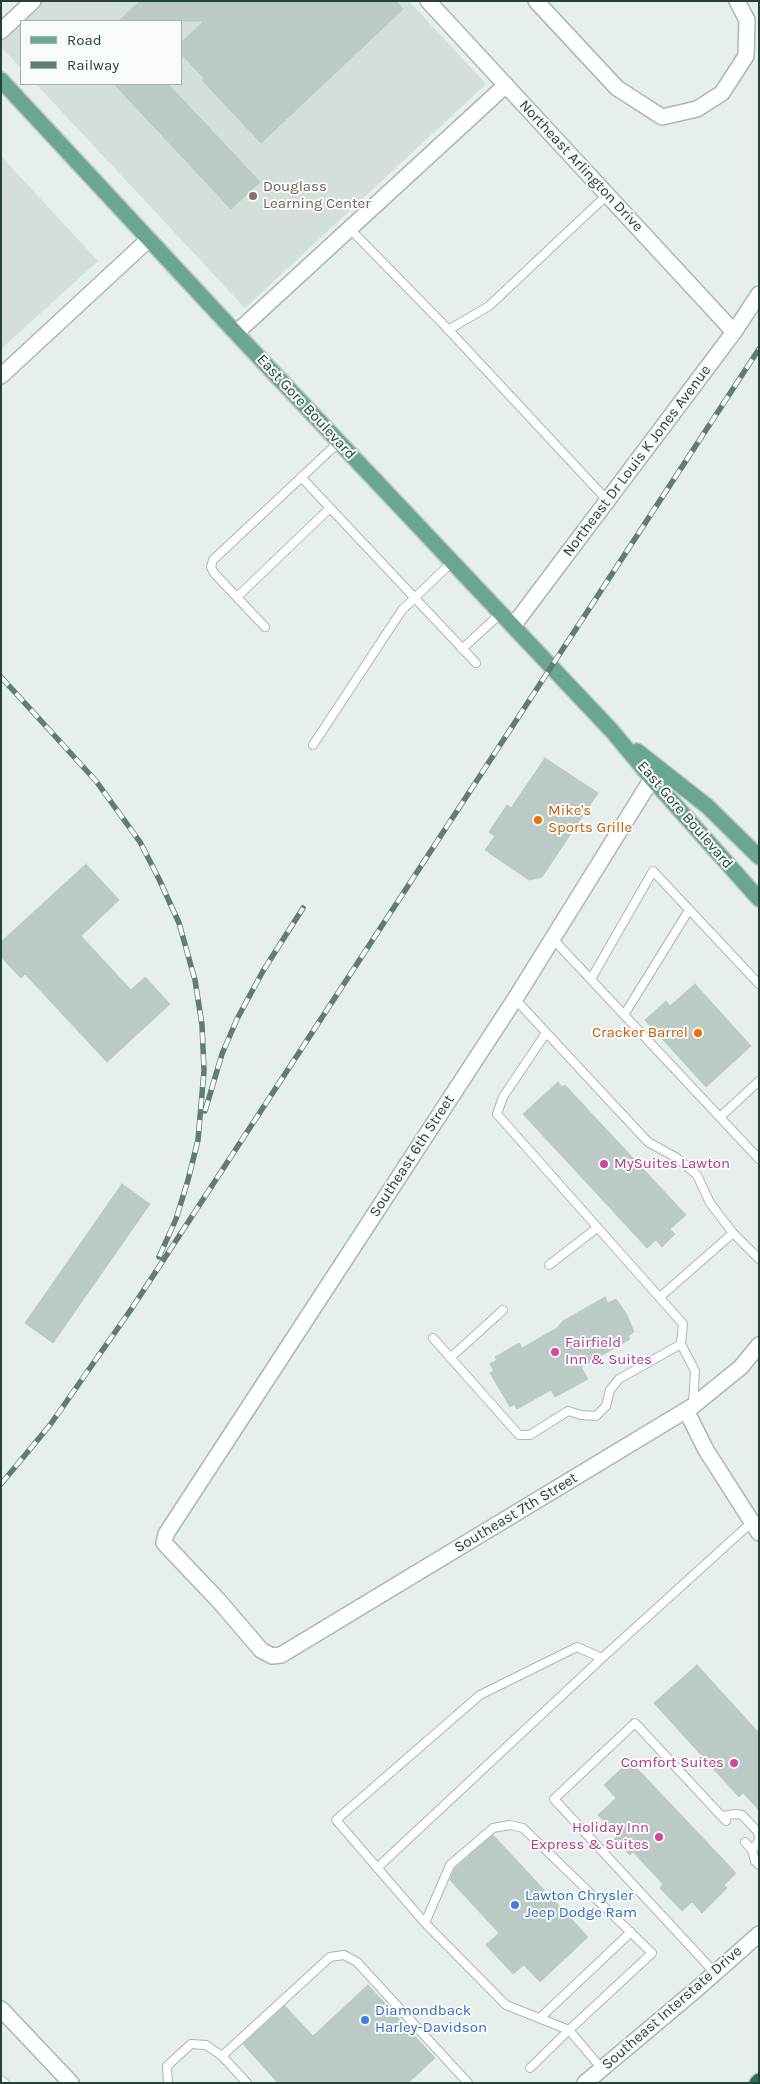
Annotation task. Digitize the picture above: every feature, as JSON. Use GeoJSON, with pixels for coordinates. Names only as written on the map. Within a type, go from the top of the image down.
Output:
{"type":"FeatureCollection","features":[{"type":"Feature","properties":{"kind":"main road","name":"East Gore Boulevard"},"geometry":{"type":"LineString","coordinates":[[1,80],[236,334],[500,614],[656,774],[759,899]]}},
{"type":"Feature","properties":{"kind":"main road","name":"East Gore Boulevard"},"geometry":{"type":"LineString","coordinates":[[656,774],[707,806],[759,857]]}},
{"type":"Feature","properties":{"kind":"street"},"geometry":{"type":"LineString","coordinates":[[1,31],[33,1]]}},
{"type":"Feature","properties":{"kind":"street","name":"Northeast Arlington Drive"},"geometry":{"type":"LineString","coordinates":[[428,1],[734,332]]}},
{"type":"Feature","properties":{"kind":"street"},"geometry":{"type":"LineString","coordinates":[[536,1],[617,88],[662,117],[697,109],[722,94],[746,56],[747,20],[737,1]]}},
{"type":"Feature","properties":{"kind":"street"},"geometry":{"type":"LineString","coordinates":[[236,334],[506,85]]}},
{"type":"Feature","properties":{"kind":"street"},"geometry":{"type":"LineString","coordinates":[[1,376],[148,239]]}},
{"type":"Feature","properties":{"kind":"street","name":"Northeast Dr Louis K Jones Avenue"},"geometry":{"type":"LineString","coordinates":[[513,626],[734,332],[759,294]]}},
{"type":"Feature","properties":{"kind":"street","name":"Southeast 6th Street"},"geometry":{"type":"LineString","coordinates":[[261,1650],[219,1601],[164,1543],[172,1525],[514,999],[656,774]]}},
{"type":"Feature","properties":{"kind":"street","name":"Southeast 7th Street"},"geometry":{"type":"LineString","coordinates":[[261,1650],[272,1656],[281,1655],[689,1408],[741,1367],[759,1345]]}},
{"type":"Feature","properties":{"kind":"street"},"geometry":{"type":"LineString","coordinates":[[689,1408],[706,1450],[755,1527]]}},
{"type":"Feature","properties":{"kind":"street","name":"Southeast Interstate Drive"},"geometry":{"type":"LineString","coordinates":[[585,2083],[759,1934]]}},
{"type":"Feature","properties":{"kind":"street"},"geometry":{"type":"LineString","coordinates":[[1,2009],[71,2083]]}},
{"type":"Feature","properties":{"kind":"lane"},"geometry":{"type":"LineString","coordinates":[[448,330],[489,306],[607,194]]}},
{"type":"Feature","properties":{"kind":"lane"},"geometry":{"type":"LineString","coordinates":[[349,228],[448,330],[608,501]]}},
{"type":"Feature","properties":{"kind":"lane"},"geometry":{"type":"LineString","coordinates":[[265,627],[214,573],[211,567],[213,560],[339,442]]}},
{"type":"Feature","properties":{"kind":"lane"},"geometry":{"type":"LineString","coordinates":[[301,477],[476,663]]}},
{"type":"Feature","properties":{"kind":"lane"},"geometry":{"type":"LineString","coordinates":[[237,597],[330,508]]}},
{"type":"Feature","properties":{"kind":"lane"},"geometry":{"type":"LineString","coordinates":[[313,745],[402,610],[452,562]]}},
{"type":"Feature","properties":{"kind":"lane"},"geometry":{"type":"LineString","coordinates":[[462,649],[500,614]]}},
{"type":"Feature","properties":{"kind":"lane"},"geometry":{"type":"LineString","coordinates":[[591,980],[653,871],[759,984]]}},
{"type":"Feature","properties":{"kind":"lane"},"geometry":{"type":"LineString","coordinates":[[624,1014],[689,910]]}},
{"type":"Feature","properties":{"kind":"lane"},"geometry":{"type":"LineString","coordinates":[[552,939],[759,1159]]}},
{"type":"Feature","properties":{"kind":"lane"},"geometry":{"type":"LineString","coordinates":[[514,999],[648,1142],[677,1158],[698,1175],[710,1203],[733,1233],[759,1260]]}},
{"type":"Feature","properties":{"kind":"lane"},"geometry":{"type":"LineString","coordinates":[[546,1033],[502,1097],[497,1114],[683,1324],[681,1344],[695,1371],[689,1408]]}},
{"type":"Feature","properties":{"kind":"lane"},"geometry":{"type":"LineString","coordinates":[[720,1118],[759,1081]]}},
{"type":"Feature","properties":{"kind":"lane"},"geometry":{"type":"LineString","coordinates":[[549,1265],[597,1228]]}},
{"type":"Feature","properties":{"kind":"lane"},"geometry":{"type":"LineString","coordinates":[[660,1297],[733,1233]]}},
{"type":"Feature","properties":{"kind":"lane"},"geometry":{"type":"LineString","coordinates":[[450,1358],[503,1310]]}},
{"type":"Feature","properties":{"kind":"lane"},"geometry":{"type":"LineString","coordinates":[[433,1338],[519,1434],[530,1434],[568,1411],[581,1415],[596,1416],[606,1406],[610,1390],[619,1379],[681,1344]]}},
{"type":"Feature","properties":{"kind":"lane"},"geometry":{"type":"LineString","coordinates":[[377,1868],[602,1658],[755,1527]]}},
{"type":"Feature","properties":{"kind":"lane"},"geometry":{"type":"LineString","coordinates":[[602,1658],[577,1647],[480,1695],[336,1820],[425,1923],[506,2006],[569,2030],[602,2068]]}},
{"type":"Feature","properties":{"kind":"lane"},"geometry":{"type":"LineString","coordinates":[[715,1973],[554,1799],[635,1723],[724,1819],[735,1814],[742,1815],[748,1821],[758,1832],[759,1841],[752,1850]]}},
{"type":"Feature","properties":{"kind":"lane"},"geometry":{"type":"LineString","coordinates":[[425,1923],[450,1865],[492,1828],[510,1825],[523,1828],[652,1953],[530,2068]]}},
{"type":"Feature","properties":{"kind":"lane"},"geometry":{"type":"LineString","coordinates":[[745,1842],[752,1850],[755,1861],[759,1865]]}},
{"type":"Feature","properties":{"kind":"lane"},"geometry":{"type":"LineString","coordinates":[[540,2018],[631,1932]]}},
{"type":"Feature","properties":{"kind":"lane"},"geometry":{"type":"LineString","coordinates":[[222,2056],[330,1956],[344,1955],[356,1962],[468,2083]]}},
{"type":"Feature","properties":{"kind":"lane"},"geometry":{"type":"LineString","coordinates":[[168,2083],[167,2066],[191,2044],[206,2045],[222,2056],[247,2083]]}},
{"type":"Feature","properties":{"kind":"lane"},"geometry":{"type":"LineString","coordinates":[[1,2080],[5,2083]]}},
{"type":"Feature","properties":{"kind":"shaded area","name":"Douglass Learning Center"},"geometry":{"type":"Polygon","coordinates":[[[38,1],[409,1],[486,84],[245,308],[37,85],[182,85],[182,20],[20,20],[20,67],[1,47],[1,35],[38,1]]]}},
{"type":"Feature","properties":{"kind":"shaded area"},"geometry":{"type":"Polygon","coordinates":[[[1,156],[98,261],[1,349],[1,156]]]}},
{"type":"Feature","properties":{"kind":"building"},"geometry":{"type":"Polygon","coordinates":[[[140,1],[396,1],[403,9],[261,143],[202,80],[204,78],[182,55],[182,42],[204,21],[120,20],[140,1]]]}},
{"type":"Feature","properties":{"kind":"building"},"geometry":{"type":"Polygon","coordinates":[[[115,85],[169,85],[260,182],[231,209],[115,85]]]}},
{"type":"Feature","properties":{"kind":"building","name":"Mike's Sports Grille"},"geometry":{"type":"Polygon","coordinates":[[[545,758],[598,793],[542,877],[529,880],[485,850],[495,836],[489,832],[507,805],[511,808],[545,758]]]}},
{"type":"Feature","properties":{"kind":"building"},"geometry":{"type":"Polygon","coordinates":[[[86,864],[119,900],[81,936],[131,990],[145,977],[170,1004],[107,1062],[25,974],[21,978],[1,957],[1,942],[86,864]]]}},
{"type":"Feature","properties":{"kind":"building","name":"Cracker Barrel"},"geometry":{"type":"Polygon","coordinates":[[[695,984],[751,1046],[706,1087],[645,1020],[666,1001],[670,1006],[695,984]]]}},
{"type":"Feature","properties":{"kind":"building","name":"MySuites Lawton"},"geometry":{"type":"Polygon","coordinates":[[[558,1082],[562,1087],[565,1085],[686,1215],[670,1229],[675,1234],[662,1247],[656,1240],[647,1248],[523,1114],[558,1082]]]}},
{"type":"Feature","properties":{"kind":"building"},"geometry":{"type":"Polygon","coordinates":[[[122,1184],[150,1204],[53,1343],[25,1323],[122,1184]]]}},
{"type":"Feature","properties":{"kind":"building","name":"Fairfield Inn & Suites"},"geometry":{"type":"Polygon","coordinates":[[[605,1297],[608,1303],[616,1299],[627,1315],[634,1332],[628,1336],[630,1339],[581,1367],[588,1379],[555,1397],[551,1390],[517,1409],[514,1404],[510,1407],[490,1373],[494,1371],[490,1364],[497,1360],[495,1357],[519,1343],[522,1348],[557,1328],[563,1321],[605,1297]]]}},
{"type":"Feature","properties":{"kind":"building","name":"Comfort Suites"},"geometry":{"type":"Polygon","coordinates":[[[697,1665],[759,1733],[759,1810],[743,1793],[739,1797],[654,1703],[697,1665]]]}},
{"type":"Feature","properties":{"kind":"building","name":"Holiday Inn Express & Suites"},"geometry":{"type":"Polygon","coordinates":[[[630,1761],[736,1873],[724,1885],[727,1888],[702,1913],[692,1902],[682,1911],[660,1888],[663,1884],[633,1852],[630,1855],[614,1839],[618,1836],[598,1815],[616,1798],[604,1785],[630,1761]]]}},
{"type":"Feature","properties":{"kind":"building","name":"Lawton Chrysler Jeep Dodge Ram"},"geometry":{"type":"Polygon","coordinates":[[[493,1835],[588,1937],[540,1982],[524,1965],[513,1974],[486,1945],[499,1933],[450,1880],[455,1868],[493,1835]]]}},
{"type":"Feature","properties":{"kind":"building","name":"Diamondback Harley-Davidson"},"geometry":{"type":"Polygon","coordinates":[[[368,1985],[435,2058],[408,2083],[278,2083],[243,2044],[285,2006],[313,2036],[368,1985]]]}},
{"type":"Feature","properties":{"kind":"railway"},"geometry":{"type":"LineString","coordinates":[[1,1484],[50,1425],[132,1308],[759,349]]}},
{"type":"Feature","properties":{"kind":"railway"},"geometry":{"type":"LineString","coordinates":[[1,677],[96,781],[140,842],[179,923],[195,980],[202,1025],[204,1071],[198,1140],[176,1219],[159,1257]]}},
{"type":"Feature","properties":{"kind":"railway"},"geometry":{"type":"LineString","coordinates":[[205,1111],[222,1054],[237,1019],[263,971],[303,908]]}},
{"type":"Feature","properties":{"kind":"place","name":"Douglass Learning Center"},"geometry":{"type":"Point","coordinates":[253,196]}},
{"type":"Feature","properties":{"kind":"place","name":"Mike's Sports Grille"},"geometry":{"type":"Point","coordinates":[538,820]}},
{"type":"Feature","properties":{"kind":"place","name":"Cracker Barrel"},"geometry":{"type":"Point","coordinates":[698,1033]}},
{"type":"Feature","properties":{"kind":"place","name":"MySuites Lawton"},"geometry":{"type":"Point","coordinates":[604,1164]}},
{"type":"Feature","properties":{"kind":"place","name":"Fairfield Inn & Suites"},"geometry":{"type":"Point","coordinates":[555,1352]}},
{"type":"Feature","properties":{"kind":"place","name":"Comfort Suites"},"geometry":{"type":"Point","coordinates":[734,1763]}},
{"type":"Feature","properties":{"kind":"place","name":"Holiday Inn Express & Suites"},"geometry":{"type":"Point","coordinates":[659,1837]}},
{"type":"Feature","properties":{"kind":"place","name":"Lawton Chrysler Jeep Dodge Ram"},"geometry":{"type":"Point","coordinates":[515,1905]}},
{"type":"Feature","properties":{"kind":"place","name":"Diamondback Harley-Davidson"},"geometry":{"type":"Point","coordinates":[365,2020]}}]}
